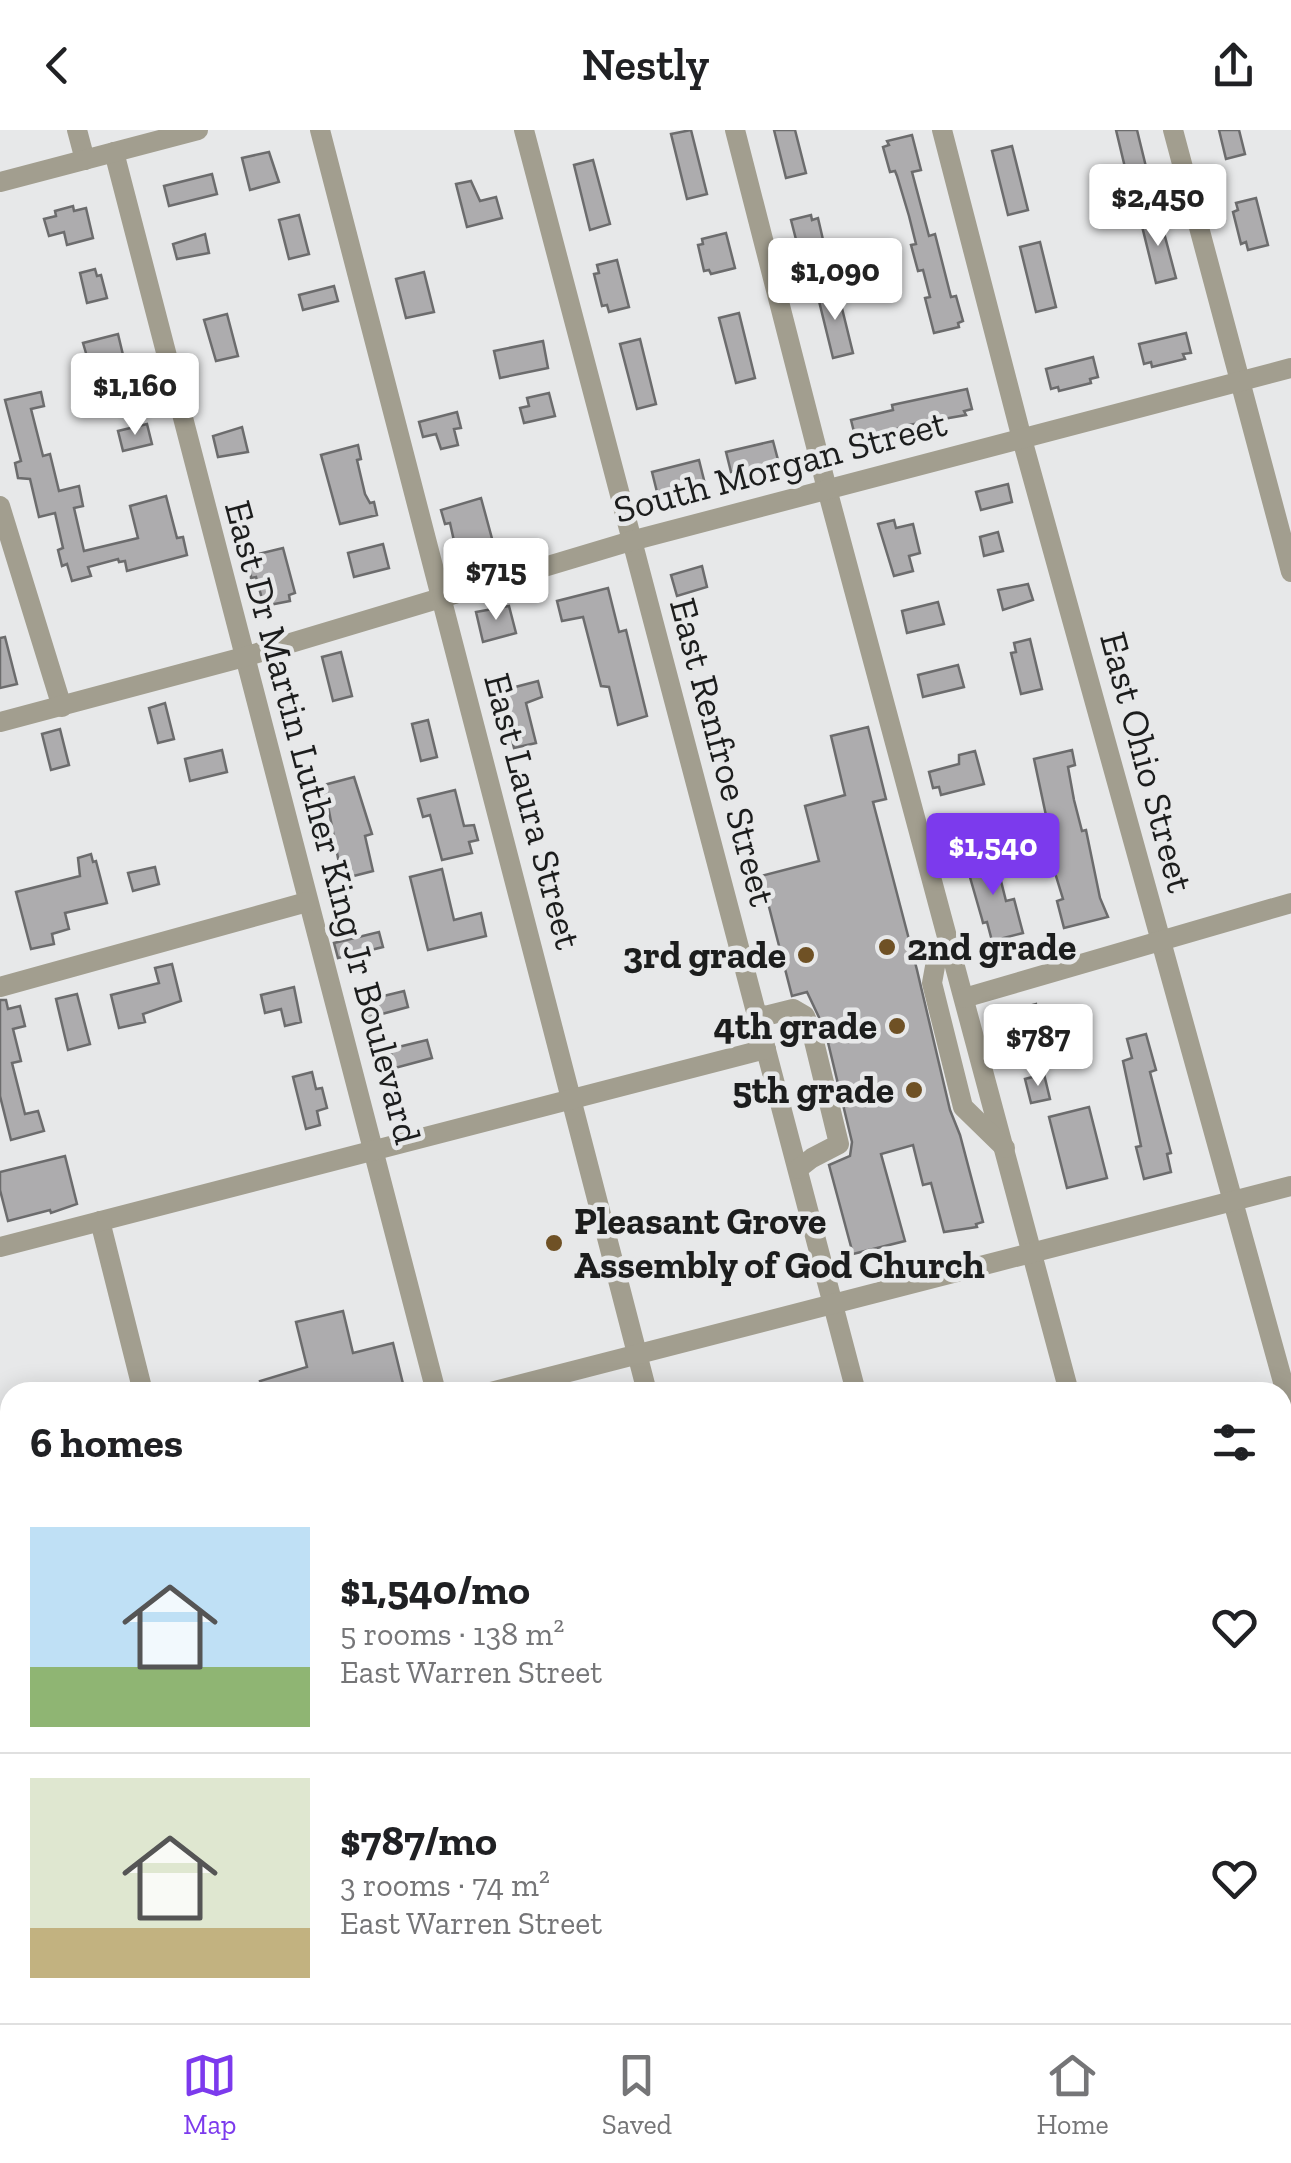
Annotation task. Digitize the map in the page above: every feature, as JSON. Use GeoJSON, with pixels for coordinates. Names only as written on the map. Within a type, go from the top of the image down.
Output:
{"type":"FeatureCollection","features":[{"type":"Feature","properties":{"kind":"street"},"geometry":{"type":"LineString","coordinates":[[77,130],[85,160]]}},
{"type":"Feature","properties":{"kind":"street"},"geometry":{"type":"LineString","coordinates":[[0,182],[198,130]]}},
{"type":"Feature","properties":{"kind":"street","name":"East Laura Street"},"geometry":{"type":"LineString","coordinates":[[320,130],[645,1382]]}},
{"type":"Feature","properties":{"kind":"street","name":"East Renfroe Street"},"geometry":{"type":"LineString","coordinates":[[524,130],[854,1382]]}},
{"type":"Feature","properties":{"kind":"street"},"geometry":{"type":"LineString","coordinates":[[735,130],[1066,1382]]}},
{"type":"Feature","properties":{"kind":"street","name":"East Ohio Street"},"geometry":{"type":"LineString","coordinates":[[942,130],[1022,438],[1283,1382]]}},
{"type":"Feature","properties":{"kind":"street"},"geometry":{"type":"LineString","coordinates":[[1173,130],[1291,572]]}},
{"type":"Feature","properties":{"kind":"street","name":"East Dr Martin Luther King Jr Boulevard"},"geometry":{"type":"LineString","coordinates":[[114,152],[433,1382]]}},
{"type":"Feature","properties":{"kind":"street","name":"South Morgan Street"},"geometry":{"type":"LineString","coordinates":[[0,722],[244,657],[630,541],[1291,368]]}},
{"type":"Feature","properties":{"kind":"street"},"geometry":{"type":"LineString","coordinates":[[0,506],[62,707]]}},
{"type":"Feature","properties":{"kind":"street"},"geometry":{"type":"LineString","coordinates":[[0,987],[308,902]]}},
{"type":"Feature","properties":{"kind":"street"},"geometry":{"type":"LineString","coordinates":[[964,998],[1291,903]]}},
{"type":"Feature","properties":{"kind":"street"},"geometry":{"type":"LineString","coordinates":[[949,940],[936,961],[932,982],[963,1108],[1004,1148]]}},
{"type":"Feature","properties":{"kind":"street"},"geometry":{"type":"LineString","coordinates":[[757,1014],[765,1016],[793,1009],[805,1016],[812,1033],[839,1144],[798,1170]]}},
{"type":"Feature","properties":{"kind":"street"},"geometry":{"type":"LineString","coordinates":[[0,1247],[766,1049]]}},
{"type":"Feature","properties":{"kind":"street"},"geometry":{"type":"LineString","coordinates":[[528,1382],[1291,1186]]}},
{"type":"Feature","properties":{"kind":"street"},"geometry":{"type":"LineString","coordinates":[[100,1221],[141,1382]]}},
{"type":"Feature","properties":{"kind":"building"},"geometry":{"type":"Polygon","coordinates":[[[691,130],[707,194],[687,199],[671,134],[691,130]]]}},
{"type":"Feature","properties":{"kind":"building"},"geometry":{"type":"Polygon","coordinates":[[[774,130],[795,130],[806,173],[786,178],[774,130]]]}},
{"type":"Feature","properties":{"kind":"building"},"geometry":{"type":"Polygon","coordinates":[[[1116,130],[1137,130],[1148,175],[1128,180],[1116,130]]]}},
{"type":"Feature","properties":{"kind":"building"},"geometry":{"type":"Polygon","coordinates":[[[1219,130],[1239,130],[1245,154],[1226,159],[1219,130]]]}},
{"type":"Feature","properties":{"kind":"building"},"geometry":{"type":"Polygon","coordinates":[[[912,135],[921,170],[912,172],[929,236],[935,234],[951,297],[956,296],[963,321],[958,323],[959,327],[934,333],[923,270],[918,271],[911,245],[916,244],[909,216],[883,147],[889,145],[887,141],[912,135]]]}},
{"type":"Feature","properties":{"kind":"building"},"geometry":{"type":"Polygon","coordinates":[[[1012,146],[1028,210],[1008,215],[992,151],[1012,146]]]}},
{"type":"Feature","properties":{"kind":"building"},"geometry":{"type":"Polygon","coordinates":[[[269,152],[279,182],[250,190],[242,158],[269,152]]]}},
{"type":"Feature","properties":{"kind":"building"},"geometry":{"type":"Polygon","coordinates":[[[593,160],[610,224],[590,230],[574,165],[593,160]]]}},
{"type":"Feature","properties":{"kind":"building"},"geometry":{"type":"Polygon","coordinates":[[[212,174],[217,194],[169,206],[164,186],[212,174]]]}},
{"type":"Feature","properties":{"kind":"building"},"geometry":{"type":"Polygon","coordinates":[[[471,181],[480,201],[496,197],[502,218],[467,227],[456,184],[471,181]]]}},
{"type":"Feature","properties":{"kind":"building"},"geometry":{"type":"Polygon","coordinates":[[[1256,198],[1268,245],[1248,250],[1246,242],[1241,244],[1233,212],[1238,210],[1236,203],[1256,198]]]}},
{"type":"Feature","properties":{"kind":"building"},"geometry":{"type":"Polygon","coordinates":[[[73,206],[74,211],[86,208],[93,238],[67,245],[64,232],[49,236],[44,219],[73,206]]]}},
{"type":"Feature","properties":{"kind":"building"},"geometry":{"type":"Polygon","coordinates":[[[1159,214],[1176,278],[1156,283],[1140,218],[1159,214]]]}},
{"type":"Feature","properties":{"kind":"building"},"geometry":{"type":"Polygon","coordinates":[[[299,215],[309,254],[289,259],[279,220],[299,215]]]}},
{"type":"Feature","properties":{"kind":"building"},"geometry":{"type":"Polygon","coordinates":[[[811,215],[812,220],[818,218],[824,244],[819,246],[820,250],[800,255],[791,220],[811,215]]]}},
{"type":"Feature","properties":{"kind":"building"},"geometry":{"type":"Polygon","coordinates":[[[726,233],[735,268],[711,274],[704,271],[698,245],[703,244],[702,239],[726,233]]]}},
{"type":"Feature","properties":{"kind":"building"},"geometry":{"type":"Polygon","coordinates":[[[205,234],[209,253],[177,259],[173,244],[205,234]]]}},
{"type":"Feature","properties":{"kind":"building"},"geometry":{"type":"Polygon","coordinates":[[[1040,242],[1056,307],[1036,312],[1020,247],[1040,242]]]}},
{"type":"Feature","properties":{"kind":"building"},"geometry":{"type":"Polygon","coordinates":[[[617,260],[629,307],[609,312],[607,305],[602,306],[594,274],[599,273],[597,265],[617,260]]]}},
{"type":"Feature","properties":{"kind":"building"},"geometry":{"type":"Polygon","coordinates":[[[95,269],[97,276],[101,275],[107,298],[87,303],[80,273],[95,269]]]}},
{"type":"Feature","properties":{"kind":"building"},"geometry":{"type":"Polygon","coordinates":[[[424,272],[434,312],[406,318],[396,279],[424,272]]]}},
{"type":"Feature","properties":{"kind":"building"},"geometry":{"type":"Polygon","coordinates":[[[334,286],[338,301],[303,310],[299,295],[334,286]]]}},
{"type":"Feature","properties":{"kind":"building"},"geometry":{"type":"Polygon","coordinates":[[[837,288],[853,353],[833,358],[817,293],[837,288]]]}},
{"type":"Feature","properties":{"kind":"building"},"geometry":{"type":"Polygon","coordinates":[[[739,313],[755,378],[736,383],[719,318],[739,313]]]}},
{"type":"Feature","properties":{"kind":"building"},"geometry":{"type":"Polygon","coordinates":[[[227,314],[238,356],[216,361],[204,320],[227,314]]]}},
{"type":"Feature","properties":{"kind":"building"},"geometry":{"type":"Polygon","coordinates":[[[1186,333],[1191,353],[1183,354],[1185,359],[1152,367],[1151,362],[1144,364],[1139,344],[1186,333]]]}},
{"type":"Feature","properties":{"kind":"building"},"geometry":{"type":"Polygon","coordinates":[[[118,334],[130,384],[88,394],[80,362],[88,360],[83,343],[118,334]]]}},
{"type":"Feature","properties":{"kind":"building"},"geometry":{"type":"Polygon","coordinates":[[[640,339],[656,404],[637,409],[620,344],[640,339]]]}},
{"type":"Feature","properties":{"kind":"building"},"geometry":{"type":"Polygon","coordinates":[[[543,341],[548,368],[500,378],[494,351],[543,341]]]}},
{"type":"Feature","properties":{"kind":"building"},"geometry":{"type":"Polygon","coordinates":[[[1093,357],[1098,377],[1090,379],[1091,383],[1059,391],[1058,387],[1051,389],[1046,369],[1093,357]]]}},
{"type":"Feature","properties":{"kind":"building"},"geometry":{"type":"Polygon","coordinates":[[[967,389],[972,409],[964,411],[966,415],[903,426],[895,430],[896,435],[865,443],[863,438],[856,440],[851,420],[893,410],[892,405],[967,389]]]}},
{"type":"Feature","properties":{"kind":"building"},"geometry":{"type":"Polygon","coordinates":[[[41,392],[44,406],[31,409],[43,456],[50,454],[59,491],[79,486],[83,506],[74,508],[84,551],[138,538],[130,506],[166,496],[177,538],[183,537],[187,555],[127,571],[125,561],[118,559],[88,567],[91,576],[72,581],[58,550],[63,548],[55,513],[39,517],[30,479],[18,478],[15,463],[21,461],[5,400],[41,392]]]}},
{"type":"Feature","properties":{"kind":"building"},"geometry":{"type":"Polygon","coordinates":[[[549,393],[555,416],[524,423],[520,408],[529,406],[527,398],[549,393]]]}},
{"type":"Feature","properties":{"kind":"building"},"geometry":{"type":"Polygon","coordinates":[[[457,412],[461,428],[454,429],[458,445],[441,449],[436,434],[423,437],[419,422],[457,412]]]}},
{"type":"Feature","properties":{"kind":"building"},"geometry":{"type":"Polygon","coordinates":[[[147,424],[152,444],[123,451],[118,431],[147,424]]]}},
{"type":"Feature","properties":{"kind":"building"},"geometry":{"type":"Polygon","coordinates":[[[242,427],[248,452],[218,457],[213,436],[242,427]]]}},
{"type":"Feature","properties":{"kind":"building"},"geometry":{"type":"Polygon","coordinates":[[[773,441],[778,460],[771,462],[772,467],[740,475],[738,470],[731,472],[726,452],[773,441]]]}},
{"type":"Feature","properties":{"kind":"building"},"geometry":{"type":"Polygon","coordinates":[[[358,445],[361,459],[357,460],[365,494],[370,503],[374,502],[377,515],[340,524],[321,455],[358,445]]]}},
{"type":"Feature","properties":{"kind":"building"},"geometry":{"type":"Polygon","coordinates":[[[699,460],[704,480],[696,482],[697,486],[665,494],[664,490],[657,492],[652,472],[699,460]]]}},
{"type":"Feature","properties":{"kind":"building"},"geometry":{"type":"Polygon","coordinates":[[[1008,484],[1012,502],[981,510],[976,492],[1008,484]]]}},
{"type":"Feature","properties":{"kind":"building"},"geometry":{"type":"Polygon","coordinates":[[[481,498],[494,546],[458,559],[450,523],[445,524],[441,510],[481,498]]]}},
{"type":"Feature","properties":{"kind":"building"},"geometry":{"type":"Polygon","coordinates":[[[894,520],[896,528],[913,524],[920,553],[909,556],[913,571],[894,576],[878,524],[894,520]]]}},
{"type":"Feature","properties":{"kind":"building"},"geometry":{"type":"Polygon","coordinates":[[[998,532],[1003,551],[984,556],[980,537],[998,532]]]}},
{"type":"Feature","properties":{"kind":"building"},"geometry":{"type":"Polygon","coordinates":[[[383,544],[389,568],[354,577],[348,553],[383,544]]]}},
{"type":"Feature","properties":{"kind":"building"},"geometry":{"type":"Polygon","coordinates":[[[283,548],[295,593],[289,595],[290,601],[264,606],[256,577],[251,578],[250,556],[283,548]]]}},
{"type":"Feature","properties":{"kind":"building"},"geometry":{"type":"Polygon","coordinates":[[[702,566],[707,587],[677,596],[671,575],[702,566]]]}},
{"type":"Feature","properties":{"kind":"building"},"geometry":{"type":"Polygon","coordinates":[[[1028,584],[1033,600],[1003,610],[998,590],[1028,584]]]}},
{"type":"Feature","properties":{"kind":"building"},"geometry":{"type":"Polygon","coordinates":[[[608,588],[619,632],[626,630],[647,716],[618,725],[609,687],[601,686],[583,617],[562,621],[557,601],[608,588]]]}},
{"type":"Feature","properties":{"kind":"building"},"geometry":{"type":"Polygon","coordinates":[[[938,602],[944,624],[907,633],[902,611],[938,602]]]}},
{"type":"Feature","properties":{"kind":"building"},"geometry":{"type":"Polygon","coordinates":[[[509,606],[516,633],[483,642],[476,612],[509,606]]]}},
{"type":"Feature","properties":{"kind":"building"},"geometry":{"type":"Polygon","coordinates":[[[5,637],[17,684],[0,688],[0,638],[5,637]]]}},
{"type":"Feature","properties":{"kind":"building"},"geometry":{"type":"Polygon","coordinates":[[[1030,639],[1042,689],[1021,694],[1011,653],[1016,652],[1014,643],[1030,639]]]}},
{"type":"Feature","properties":{"kind":"building"},"geometry":{"type":"Polygon","coordinates":[[[341,652],[352,696],[333,701],[322,657],[341,652]]]}},
{"type":"Feature","properties":{"kind":"building"},"geometry":{"type":"Polygon","coordinates":[[[958,665],[964,687],[923,697],[918,675],[958,665]]]}},
{"type":"Feature","properties":{"kind":"building"},"geometry":{"type":"Polygon","coordinates":[[[538,681],[542,697],[526,703],[536,743],[514,748],[500,691],[538,681]]]}},
{"type":"Feature","properties":{"kind":"building"},"geometry":{"type":"Polygon","coordinates":[[[165,703],[174,739],[158,743],[149,708],[165,703]]]}},
{"type":"Feature","properties":{"kind":"building"},"geometry":{"type":"Polygon","coordinates":[[[428,720],[437,757],[421,761],[412,724],[428,720]]]}},
{"type":"Feature","properties":{"kind":"building"},"geometry":{"type":"Polygon","coordinates":[[[868,727],[886,799],[873,802],[950,1110],[983,1222],[977,1227],[944,1232],[931,1183],[923,1185],[913,1145],[881,1154],[905,1241],[853,1254],[829,1165],[850,1156],[852,1142],[825,1030],[807,992],[792,996],[761,876],[819,861],[805,806],[845,795],[831,736],[868,727]]]}},
{"type":"Feature","properties":{"kind":"building"},"geometry":{"type":"Polygon","coordinates":[[[60,729],[69,765],[51,770],[42,734],[60,729]]]}},
{"type":"Feature","properties":{"kind":"building"},"geometry":{"type":"Polygon","coordinates":[[[222,750],[227,772],[190,781],[185,759],[222,750]]]}},
{"type":"Feature","properties":{"kind":"building"},"geometry":{"type":"Polygon","coordinates":[[[1072,750],[1075,765],[1068,767],[1074,800],[1082,831],[1086,830],[1100,898],[1108,917],[1064,928],[1057,901],[1063,899],[1045,840],[1051,839],[1034,759],[1072,750]]]}},
{"type":"Feature","properties":{"kind":"building"},"geometry":{"type":"Polygon","coordinates":[[[975,751],[984,784],[941,795],[939,787],[933,788],[929,772],[959,764],[959,755],[975,751]]]}},
{"type":"Feature","properties":{"kind":"building"},"geometry":{"type":"Polygon","coordinates":[[[354,777],[372,834],[365,836],[373,871],[342,879],[324,785],[354,777]]]}},
{"type":"Feature","properties":{"kind":"building"},"geometry":{"type":"Polygon","coordinates":[[[455,790],[464,826],[474,825],[478,840],[469,842],[472,853],[442,860],[430,815],[423,817],[418,799],[455,790]]]}},
{"type":"Feature","properties":{"kind":"building"},"geometry":{"type":"Polygon","coordinates":[[[994,853],[1006,901],[1014,899],[1023,933],[992,941],[965,860],[994,853]]]}},
{"type":"Feature","properties":{"kind":"building"},"geometry":{"type":"Polygon","coordinates":[[[91,854],[107,903],[65,913],[69,929],[52,934],[54,944],[31,949],[16,892],[80,876],[78,858],[91,854]]]}},
{"type":"Feature","properties":{"kind":"building"},"geometry":{"type":"Polygon","coordinates":[[[155,867],[159,884],[133,891],[128,873],[155,867]]]}},
{"type":"Feature","properties":{"kind":"building"},"geometry":{"type":"Polygon","coordinates":[[[442,869],[454,920],[481,913],[486,936],[428,950],[410,877],[442,869]]]}},
{"type":"Feature","properties":{"kind":"building"},"geometry":{"type":"Polygon","coordinates":[[[379,932],[383,947],[338,958],[334,943],[379,932]]]}},
{"type":"Feature","properties":{"kind":"building"},"geometry":{"type":"Polygon","coordinates":[[[172,964],[181,1001],[143,1014],[145,1022],[119,1028],[111,995],[159,983],[155,968],[172,964]]]}},
{"type":"Feature","properties":{"kind":"building"},"geometry":{"type":"Polygon","coordinates":[[[294,987],[301,1022],[285,1026],[281,1009],[265,1013],[261,995],[294,987]]]}},
{"type":"Feature","properties":{"kind":"building"},"geometry":{"type":"Polygon","coordinates":[[[404,991],[408,1007],[367,1018],[363,1001],[404,991]]]}},
{"type":"Feature","properties":{"kind":"building"},"geometry":{"type":"Polygon","coordinates":[[[77,994],[90,1044],[68,1050],[56,999],[77,994]]]}},
{"type":"Feature","properties":{"kind":"building"},"geometry":{"type":"Polygon","coordinates":[[[0,1000],[6,1000],[8,1009],[20,1006],[25,1026],[13,1029],[21,1061],[12,1063],[25,1114],[38,1111],[44,1131],[11,1140],[0,1096],[0,1000]]]}},
{"type":"Feature","properties":{"kind":"building"},"geometry":{"type":"Polygon","coordinates":[[[1036,1004],[1042,1026],[1005,1035],[1000,1014],[1036,1004]]]}},
{"type":"Feature","properties":{"kind":"building"},"geometry":{"type":"Polygon","coordinates":[[[1146,1034],[1156,1070],[1150,1072],[1171,1153],[1167,1154],[1171,1172],[1144,1179],[1123,1061],[1132,1058],[1127,1039],[1146,1034]]]}},
{"type":"Feature","properties":{"kind":"building"},"geometry":{"type":"Polygon","coordinates":[[[427,1040],[432,1058],[395,1068],[390,1049],[427,1040]]]}},
{"type":"Feature","properties":{"kind":"building"},"geometry":{"type":"Polygon","coordinates":[[[312,1072],[316,1089],[322,1088],[327,1108],[317,1111],[320,1125],[306,1129],[293,1077],[312,1072]]]}},
{"type":"Feature","properties":{"kind":"building"},"geometry":{"type":"Polygon","coordinates":[[[1044,1074],[1050,1099],[1031,1103],[1025,1079],[1044,1074]]]}},
{"type":"Feature","properties":{"kind":"building"},"geometry":{"type":"Polygon","coordinates":[[[1089,1107],[1107,1178],[1067,1188],[1049,1117],[1089,1107]]]}},
{"type":"Feature","properties":{"kind":"building"},"geometry":{"type":"Polygon","coordinates":[[[65,1156],[77,1204],[8,1221],[0,1172],[65,1156]]]}},
{"type":"Feature","properties":{"kind":"building"},"geometry":{"type":"Polygon","coordinates":[[[343,1311],[353,1353],[393,1343],[403,1382],[260,1382],[307,1367],[296,1322],[343,1311]]]}},
{"type":"Feature","properties":{"kind":"place","name":"2nd grade"},"geometry":{"type":"Point","coordinates":[887,947]}},
{"type":"Feature","properties":{"kind":"place","name":"3rd grade"},"geometry":{"type":"Point","coordinates":[806,955]}},
{"type":"Feature","properties":{"kind":"place","name":"4th grade"},"geometry":{"type":"Point","coordinates":[897,1026]}},
{"type":"Feature","properties":{"kind":"place","name":"5th grade"},"geometry":{"type":"Point","coordinates":[914,1090]}},
{"type":"Feature","properties":{"kind":"place","name":"Pleasant Grove Assembly of God Church"},"geometry":{"type":"Point","coordinates":[554,1243]}}]}
